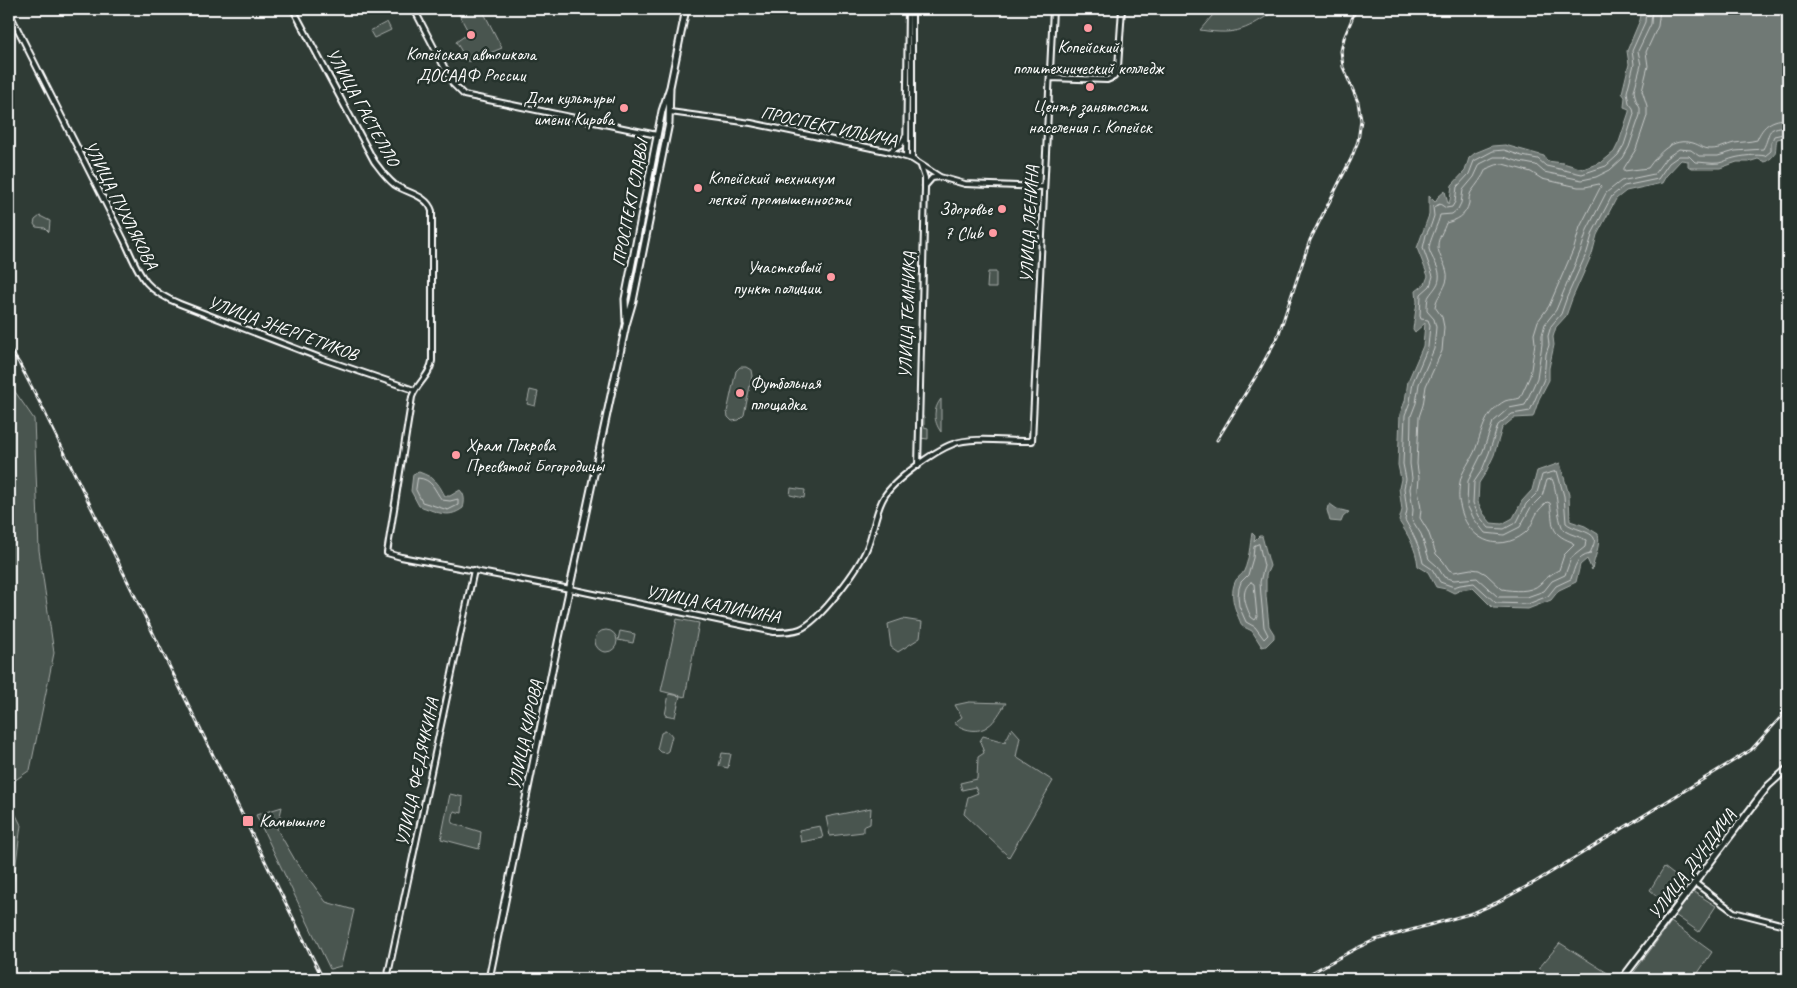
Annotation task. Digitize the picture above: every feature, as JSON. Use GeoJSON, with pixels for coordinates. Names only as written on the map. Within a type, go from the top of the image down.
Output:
{"type":"FeatureCollection","features":[{"type":"Feature","properties":{"kind":"main road","name":"ПРОСПЕКТ СЛАВЫ"},"geometry":{"type":"LineString","coordinates":[[626,325],[624,316],[625,298],[662,111],[670,87],[686,9]]}},
{"type":"Feature","properties":{"kind":"main road","name":"ПРОСПЕКТ СЛАВЫ"},"geometry":{"type":"LineString","coordinates":[[590,497],[667,137],[670,87]]}},
{"type":"Feature","properties":{"kind":"main road","name":"ПРОСПЕКТ ИЛЬИЧА"},"geometry":{"type":"LineString","coordinates":[[662,111],[670,112]]}},
{"type":"Feature","properties":{"kind":"main road"},"geometry":{"type":"LineString","coordinates":[[657,135],[667,137]]}},
{"type":"Feature","properties":{"kind":"main road"},"geometry":{"type":"LineString","coordinates":[[645,197],[654,199]]}},
{"type":"Feature","properties":{"kind":"main road"},"geometry":{"type":"LineString","coordinates":[[639,227],[648,229]]}},
{"type":"Feature","properties":{"kind":"main road","name":"УЛИЦА КИРОВА"},"geometry":{"type":"LineString","coordinates":[[489,979],[590,497]]}},
{"type":"Feature","properties":{"kind":"main road","name":"УЛИЦА ДУНДИЧА"},"geometry":{"type":"LineString","coordinates":[[1622,979],[1768,786],[1788,768]]}},
{"type":"Feature","properties":{"kind":"street","name":"УЛИЦА ГАСТЕЛЛО"},"geometry":{"type":"LineString","coordinates":[[293,9],[374,161],[395,185],[427,202],[432,211],[432,361],[428,374],[414,390]]}},
{"type":"Feature","properties":{"kind":"street"},"geometry":{"type":"LineString","coordinates":[[414,9],[453,84],[464,95],[657,135]]}},
{"type":"Feature","properties":{"kind":"street"},"geometry":{"type":"LineString","coordinates":[[906,157],[908,9]]}},
{"type":"Feature","properties":{"kind":"street"},"geometry":{"type":"LineString","coordinates":[[912,9],[912,159]]}},
{"type":"Feature","properties":{"kind":"street","name":"УЛИЦА ЛЕНИНА"},"geometry":{"type":"LineString","coordinates":[[1032,441],[1053,9]]}},
{"type":"Feature","properties":{"kind":"street"},"geometry":{"type":"LineString","coordinates":[[1050,78],[1107,80],[1114,77],[1118,67],[1122,9]]}},
{"type":"Feature","properties":{"kind":"street","name":"УЛИЦА ПУХЛЯКОВА"},"geometry":{"type":"LineString","coordinates":[[9,12],[146,284]]}},
{"type":"Feature","properties":{"kind":"street","name":"ПРОСПЕКТ ИЛЬИЧА"},"geometry":{"type":"LineString","coordinates":[[670,112],[751,123],[889,152],[912,159],[940,177],[964,184],[1044,188]]}},
{"type":"Feature","properties":{"kind":"street"},"geometry":{"type":"LineString","coordinates":[[889,152],[900,146],[906,133]]}},
{"type":"Feature","properties":{"kind":"street","name":"УЛИЦА ТЕМНИКА"},"geometry":{"type":"LineString","coordinates":[[918,466],[925,188],[922,166]]}},
{"type":"Feature","properties":{"kind":"street"},"geometry":{"type":"LineString","coordinates":[[925,188],[928,181],[932,178],[940,177]]}},
{"type":"Feature","properties":{"kind":"street","name":"УЛИЦА ЭНЕРГЕТИКОВ"},"geometry":{"type":"LineString","coordinates":[[146,284],[161,296],[182,306],[323,359],[414,390]]}},
{"type":"Feature","properties":{"kind":"street","name":"УЛИЦА КАЛИНИНА"},"geometry":{"type":"LineString","coordinates":[[414,390],[387,552],[401,557],[570,589],[774,632],[800,629],[815,620],[863,556],[881,504],[888,491],[918,466],[955,443],[968,441],[1032,441]]}},
{"type":"Feature","properties":{"kind":"street","name":"УЛИЦА ФЕДЯЧКИНА"},"geometry":{"type":"LineString","coordinates":[[387,979],[474,570]]}},
{"type":"Feature","properties":{"kind":"street"},"geometry":{"type":"LineString","coordinates":[[1695,883],[1734,912],[1788,926]]}},
{"type":"Feature","properties":{"kind":"shaded area"},"geometry":{"type":"Polygon","coordinates":[[[456,9],[482,9],[502,48],[468,62],[456,42],[469,33],[456,9]]]}},
{"type":"Feature","properties":{"kind":"shaded area"},"geometry":{"type":"Polygon","coordinates":[[[1218,9],[1278,9],[1258,22],[1242,29],[1224,32],[1200,30],[1218,9]]]}},
{"type":"Feature","properties":{"kind":"shaded area"},"geometry":{"type":"Polygon","coordinates":[[[387,22],[391,30],[374,38],[370,31],[387,22]]]}},
{"type":"Feature","properties":{"kind":"shaded area"},"geometry":{"type":"Polygon","coordinates":[[[659,144],[663,145],[653,197],[648,197],[659,144]]]}},
{"type":"Feature","properties":{"kind":"shaded area"},"geometry":{"type":"Polygon","coordinates":[[[40,216],[50,221],[49,232],[45,228],[36,227],[34,224],[35,220],[40,216]]]}},
{"type":"Feature","properties":{"kind":"shaded area"},"geometry":{"type":"Polygon","coordinates":[[[641,234],[645,234],[638,271],[634,270],[641,234]]]}},
{"type":"Feature","properties":{"kind":"shaded area"},"geometry":{"type":"Polygon","coordinates":[[[988,272],[996,272],[996,288],[987,288],[988,272]]]}},
{"type":"Feature","properties":{"kind":"shaded area"},"geometry":{"type":"Polygon","coordinates":[[[740,367],[746,367],[751,370],[752,376],[744,415],[739,420],[732,421],[728,417],[727,412],[736,371],[740,367]]]}},
{"type":"Feature","properties":{"kind":"shaded area"},"geometry":{"type":"Polygon","coordinates":[[[9,383],[34,419],[39,550],[54,653],[30,770],[11,783],[9,790],[9,383]]]}},
{"type":"Feature","properties":{"kind":"shaded area"},"geometry":{"type":"Polygon","coordinates":[[[530,390],[538,392],[535,406],[527,404],[530,390]]]}},
{"type":"Feature","properties":{"kind":"shaded area"},"geometry":{"type":"Polygon","coordinates":[[[941,399],[941,432],[936,424],[935,411],[941,399]]]}},
{"type":"Feature","properties":{"kind":"shaded area"},"geometry":{"type":"Polygon","coordinates":[[[920,417],[924,417],[924,427],[928,428],[928,439],[920,438],[920,417]]]}},
{"type":"Feature","properties":{"kind":"shaded area"},"geometry":{"type":"Polygon","coordinates":[[[791,488],[805,490],[804,498],[790,495],[791,488]]]}},
{"type":"Feature","properties":{"kind":"shaded area"},"geometry":{"type":"Polygon","coordinates":[[[677,619],[699,623],[685,697],[661,691],[677,619]]]}},
{"type":"Feature","properties":{"kind":"shaded area"},"geometry":{"type":"Polygon","coordinates":[[[903,619],[922,622],[920,638],[898,652],[891,647],[888,624],[903,619]]]}},
{"type":"Feature","properties":{"kind":"shaded area"},"geometry":{"type":"Polygon","coordinates":[[[606,630],[616,637],[617,641],[610,651],[606,652],[596,645],[595,641],[602,631],[606,630]]]}},
{"type":"Feature","properties":{"kind":"shaded area"},"geometry":{"type":"Polygon","coordinates":[[[620,631],[635,634],[633,643],[618,640],[620,631]]]}},
{"type":"Feature","properties":{"kind":"shaded area"},"geometry":{"type":"Polygon","coordinates":[[[669,694],[680,696],[675,717],[665,715],[669,694]]]}},
{"type":"Feature","properties":{"kind":"shaded area"},"geometry":{"type":"Polygon","coordinates":[[[969,702],[1006,703],[991,724],[980,730],[975,730],[962,728],[954,723],[962,717],[955,705],[969,702]]]}},
{"type":"Feature","properties":{"kind":"shaded area"},"geometry":{"type":"Polygon","coordinates":[[[1012,728],[1020,737],[1016,757],[1053,781],[1009,857],[964,814],[968,797],[978,793],[975,787],[962,790],[960,783],[977,779],[978,757],[984,753],[980,741],[983,736],[1005,742],[1012,728]]]}},
{"type":"Feature","properties":{"kind":"shaded area"},"geometry":{"type":"Polygon","coordinates":[[[669,732],[672,736],[668,751],[665,753],[657,749],[661,733],[669,732]]]}},
{"type":"Feature","properties":{"kind":"shaded area"},"geometry":{"type":"Polygon","coordinates":[[[722,753],[731,754],[728,768],[719,766],[722,753]]]}},
{"type":"Feature","properties":{"kind":"shaded area"},"geometry":{"type":"Polygon","coordinates":[[[450,794],[463,797],[462,813],[454,811],[452,823],[481,832],[479,849],[441,839],[450,794]]]}},
{"type":"Feature","properties":{"kind":"shaded area"},"geometry":{"type":"Polygon","coordinates":[[[9,801],[21,825],[9,916],[9,801]]]}},
{"type":"Feature","properties":{"kind":"shaded area"},"geometry":{"type":"Polygon","coordinates":[[[282,807],[277,829],[295,860],[326,902],[354,910],[341,966],[330,969],[256,815],[282,807]]]}},
{"type":"Feature","properties":{"kind":"shaded area"},"geometry":{"type":"Polygon","coordinates":[[[871,808],[870,824],[863,827],[863,832],[830,836],[826,817],[871,808]]]}},
{"type":"Feature","properties":{"kind":"shaded area"},"geometry":{"type":"Polygon","coordinates":[[[820,826],[823,838],[801,842],[799,830],[820,826]]]}},
{"type":"Feature","properties":{"kind":"shaded area"},"geometry":{"type":"Polygon","coordinates":[[[1664,867],[1687,885],[1670,907],[1650,890],[1664,867]]]}},
{"type":"Feature","properties":{"kind":"shaded area"},"geometry":{"type":"Polygon","coordinates":[[[1694,892],[1716,906],[1699,932],[1675,915],[1694,892]]]}},
{"type":"Feature","properties":{"kind":"shaded area"},"geometry":{"type":"Polygon","coordinates":[[[1671,922],[1712,952],[1694,979],[1629,979],[1671,922]]]}},
{"type":"Feature","properties":{"kind":"shaded area"},"geometry":{"type":"Polygon","coordinates":[[[1560,943],[1617,979],[1555,979],[1539,968],[1560,943]]]}},
{"type":"Feature","properties":{"kind":"shaded area"},"geometry":{"type":"Polygon","coordinates":[[[893,968],[901,970],[903,975],[900,979],[888,979],[888,973],[893,968]]]}},
{"type":"Feature","properties":{"kind":"water"},"geometry":{"type":"Polygon","coordinates":[[[1642,9],[1788,9],[1788,137],[1777,139],[1774,155],[1765,162],[1758,159],[1748,162],[1737,162],[1720,168],[1691,168],[1688,166],[1688,161],[1681,160],[1662,183],[1626,191],[1616,199],[1597,235],[1592,254],[1566,316],[1556,327],[1553,337],[1554,345],[1549,368],[1549,380],[1539,399],[1533,417],[1514,418],[1502,428],[1494,455],[1479,483],[1478,502],[1483,513],[1491,523],[1502,524],[1513,518],[1522,501],[1532,490],[1537,471],[1560,463],[1569,495],[1570,521],[1585,526],[1598,534],[1598,547],[1592,570],[1587,559],[1580,565],[1576,582],[1559,590],[1551,600],[1528,609],[1493,608],[1473,588],[1454,593],[1436,587],[1428,572],[1418,566],[1413,548],[1399,521],[1402,510],[1399,488],[1401,479],[1398,465],[1400,414],[1405,401],[1408,381],[1423,346],[1425,323],[1415,332],[1413,329],[1417,302],[1416,291],[1425,284],[1428,276],[1417,248],[1429,215],[1429,196],[1435,202],[1445,191],[1448,204],[1452,185],[1465,171],[1469,158],[1475,153],[1492,146],[1505,145],[1544,156],[1547,161],[1563,163],[1583,169],[1602,162],[1614,152],[1629,112],[1629,109],[1624,107],[1625,97],[1622,93],[1629,64],[1627,51],[1640,20],[1642,9]]]}},
{"type":"Feature","properties":{"kind":"water"},"geometry":{"type":"Polygon","coordinates":[[[419,472],[435,481],[445,496],[450,496],[460,490],[464,498],[463,508],[457,512],[447,514],[419,506],[411,491],[413,474],[419,472]]]}},
{"type":"Feature","properties":{"kind":"water"},"geometry":{"type":"Polygon","coordinates":[[[1330,504],[1337,509],[1349,512],[1343,517],[1341,522],[1330,521],[1327,510],[1330,504]]]}},
{"type":"Feature","properties":{"kind":"water"},"geometry":{"type":"Polygon","coordinates":[[[1252,533],[1255,536],[1254,541],[1259,536],[1262,536],[1270,566],[1266,575],[1266,596],[1269,626],[1274,634],[1274,638],[1266,646],[1262,647],[1252,631],[1242,626],[1233,598],[1236,580],[1243,572],[1247,562],[1252,533]]]}},
{"type":"Feature","properties":{"kind":"railway"},"geometry":{"type":"LineString","coordinates":[[1217,440],[1278,336],[1310,240],[1351,159],[1358,141],[1361,120],[1358,102],[1343,67],[1341,51],[1344,38],[1356,9]]}},
{"type":"Feature","properties":{"kind":"railway"},"geometry":{"type":"LineString","coordinates":[[9,348],[40,403],[323,979]]}},
{"type":"Feature","properties":{"kind":"railway"},"geometry":{"type":"LineString","coordinates":[[1300,979],[1375,940],[1473,913],[1535,882],[1751,750],[1781,717],[1788,702]]}},
{"type":"Feature","properties":{"kind":"place","name":"Копейский политехнический колледж"},"geometry":{"type":"Point","coordinates":[1088,28]}},
{"type":"Feature","properties":{"kind":"place","name":"Копейская автошкола ДОСААФ России"},"geometry":{"type":"Point","coordinates":[471,35]}},
{"type":"Feature","properties":{"kind":"place","name":"Центр занятости населения г. Копейск"},"geometry":{"type":"Point","coordinates":[1090,87]}},
{"type":"Feature","properties":{"kind":"place","name":"Дом культуры имени Кирова"},"geometry":{"type":"Point","coordinates":[624,108]}},
{"type":"Feature","properties":{"kind":"place","name":"Копейский техникум легкой промышенности"},"geometry":{"type":"Point","coordinates":[698,188]}},
{"type":"Feature","properties":{"kind":"place","name":"Здоровье"},"geometry":{"type":"Point","coordinates":[1002,209]}},
{"type":"Feature","properties":{"kind":"place","name":"7 Club"},"geometry":{"type":"Point","coordinates":[993,233]}},
{"type":"Feature","properties":{"kind":"place","name":"Участковый пункт полиции"},"geometry":{"type":"Point","coordinates":[831,277]}},
{"type":"Feature","properties":{"kind":"place","name":"Футбольная площадка"},"geometry":{"type":"Point","coordinates":[740,393]}},
{"type":"Feature","properties":{"kind":"place","name":"Храм Покрова Пресвятой Богородицы"},"geometry":{"type":"Point","coordinates":[456,455]}},
{"type":"Feature","properties":{"kind":"place","name":"Камышное"},"geometry":{"type":"Point","coordinates":[248,821]}}]}
